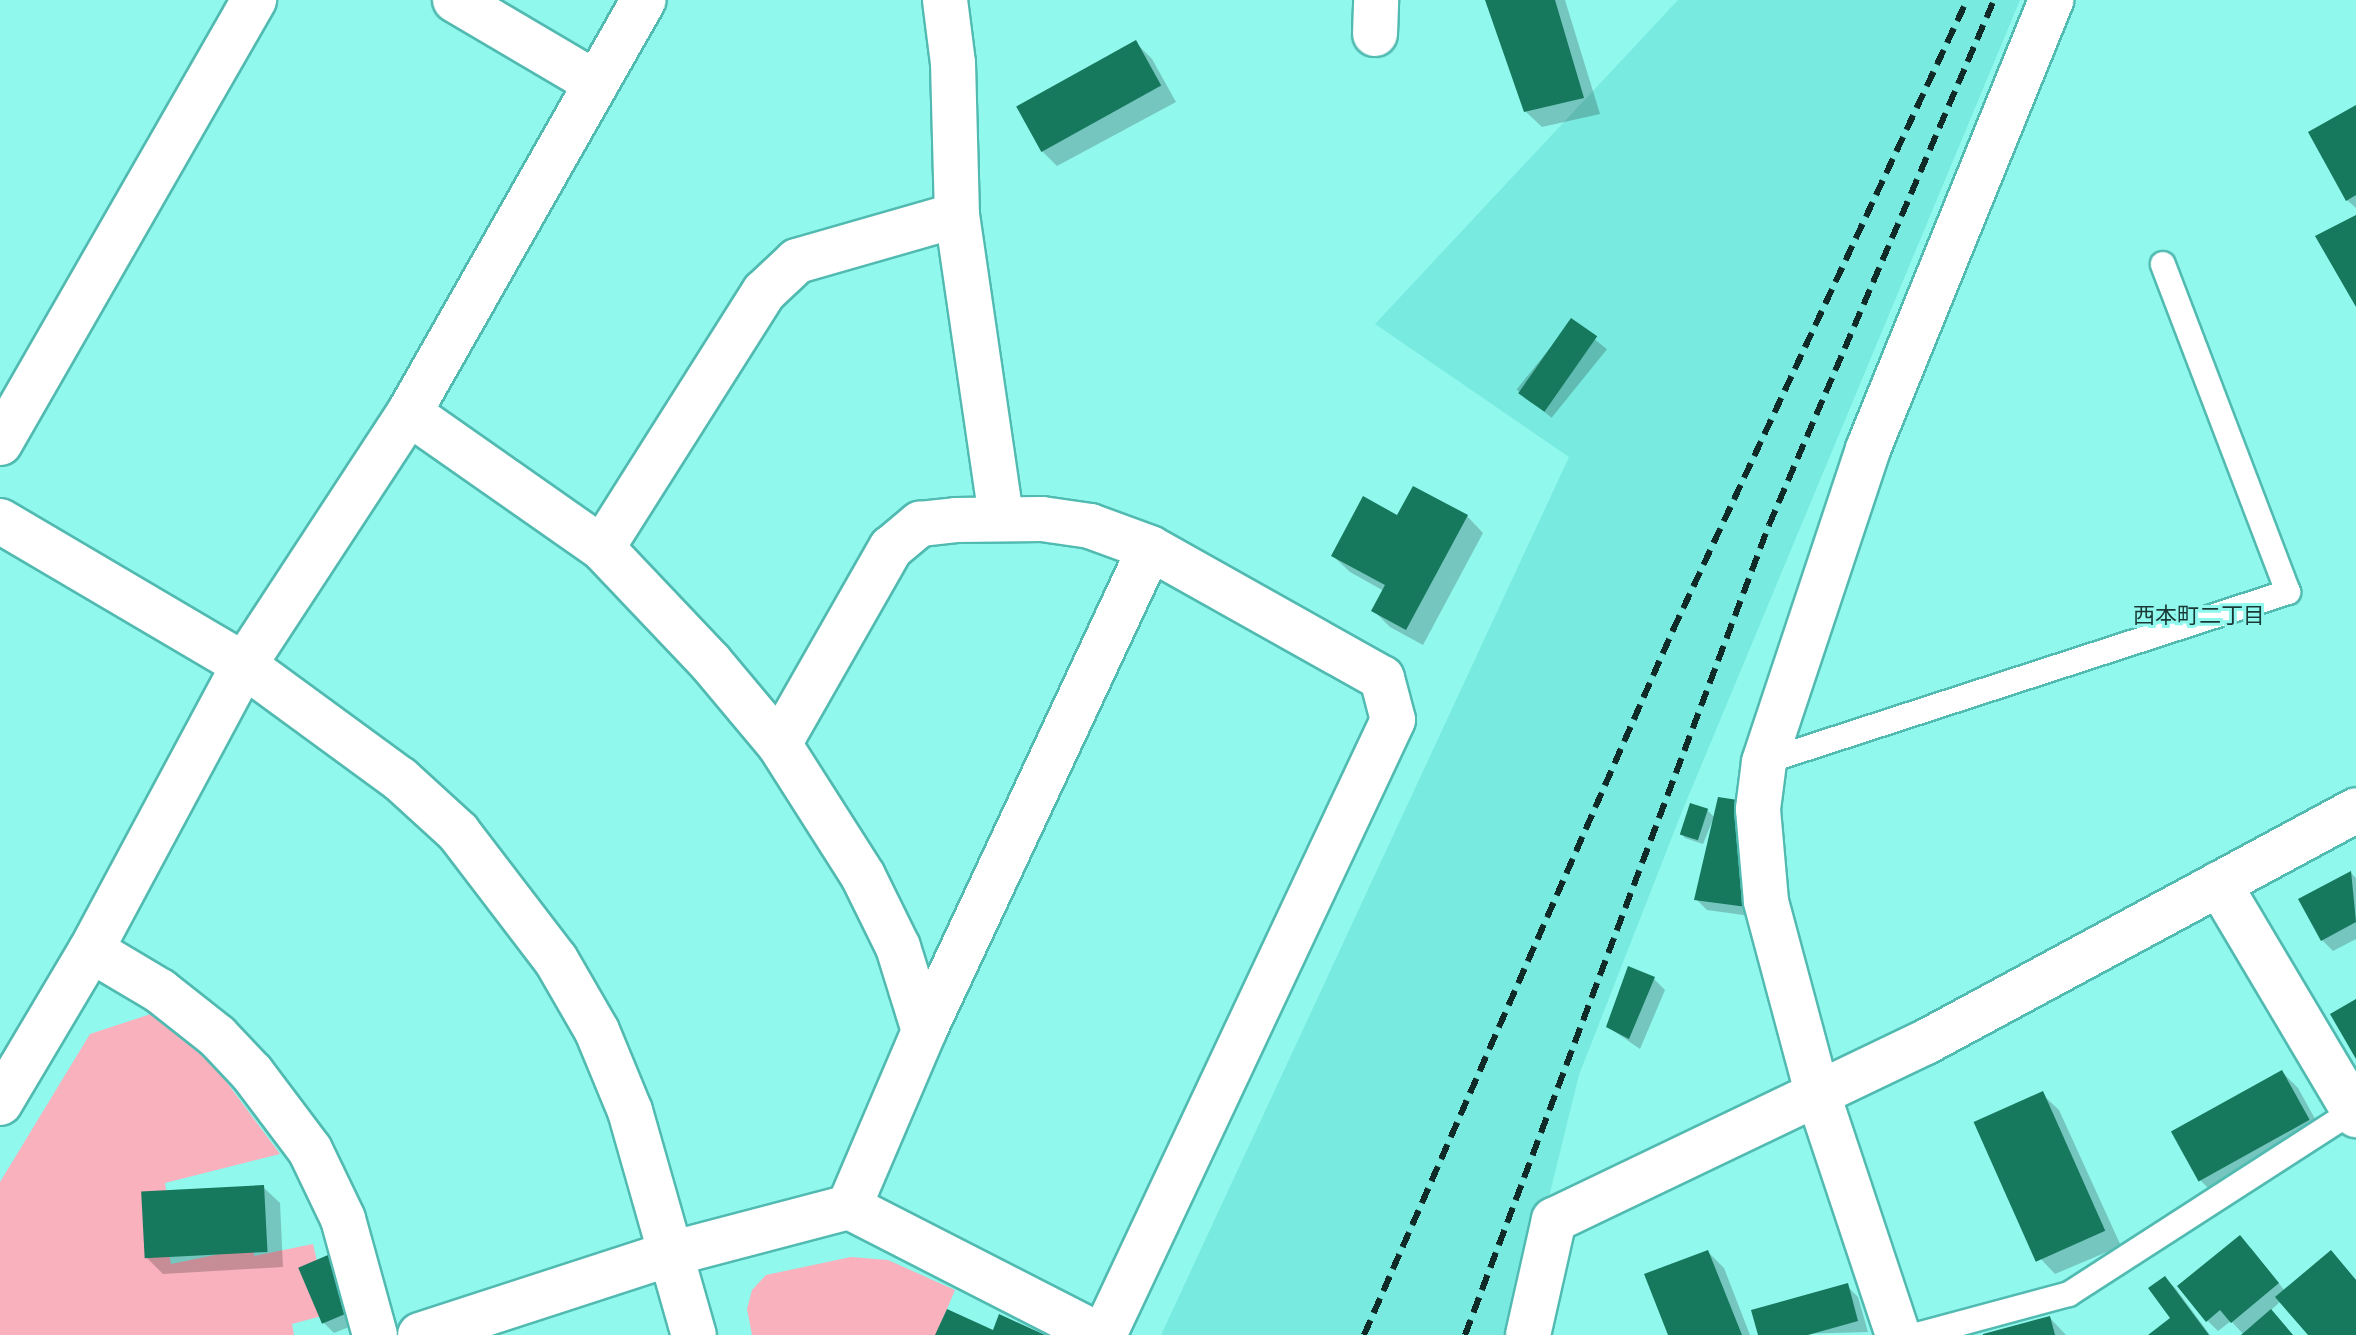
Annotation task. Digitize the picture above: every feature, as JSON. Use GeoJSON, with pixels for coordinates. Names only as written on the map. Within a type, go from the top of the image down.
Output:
{"type":"FeatureCollection","features":[{"type":"Feature","properties":{"kind":"street"},"geometry":{"type":"LineString","coordinates":[[0,443],[254,0]]}},
{"type":"Feature","properties":{"kind":"street"},"geometry":{"type":"LineString","coordinates":[[455,0],[594,82]]}},
{"type":"Feature","properties":{"kind":"street"},"geometry":{"type":"LineString","coordinates":[[0,1103],[91,950],[244,665],[409,413],[594,82],[644,0]]}},
{"type":"Feature","properties":{"kind":"street"},"geometry":{"type":"LineString","coordinates":[[945,0],[953,63],[957,215],[1001,518]]}},
{"type":"Feature","properties":{"kind":"street"},"geometry":{"type":"LineString","coordinates":[[1898,1335],[1817,1092],[1766,901],[1758,809],[1764,762],[1868,449],[2051,0]]}},
{"type":"Feature","properties":{"kind":"street"},"geometry":{"type":"LineString","coordinates":[[602,548],[764,292],[797,261],[957,215]]}},
{"type":"Feature","properties":{"kind":"street"},"geometry":{"type":"LineString","coordinates":[[409,413],[602,548],[711,663],[779,744],[863,876],[898,947],[924,1031]]}},
{"type":"Feature","properties":{"kind":"street"},"geometry":{"type":"LineString","coordinates":[[420,1335],[670,1254],[849,1207],[1102,1335],[1393,720],[1382,678],[1150,548],[1090,526],[1001,518],[920,524],[891,548],[779,744]]}},
{"type":"Feature","properties":{"kind":"street"},"geometry":{"type":"LineString","coordinates":[[0,521],[244,665],[400,779],[458,832],[556,960],[597,1031],[630,1111],[694,1335]]}},
{"type":"Feature","properties":{"kind":"street"},"geometry":{"type":"LineString","coordinates":[[849,1207],[924,1031],[1150,548]]}},
{"type":"Feature","properties":{"kind":"street"},"geometry":{"type":"LineString","coordinates":[[1528,1335],[1554,1220],[1924,1043],[2356,810]]}},
{"type":"Feature","properties":{"kind":"street"},"geometry":{"type":"LineString","coordinates":[[2219,884],[2355,1113]]}},
{"type":"Feature","properties":{"kind":"street"},"geometry":{"type":"LineString","coordinates":[[91,950],[160,991],[217,1036],[252,1073],[310,1150],[343,1219],[375,1335]]}},
{"type":"Feature","properties":{"kind":"lane"},"geometry":{"type":"LineString","coordinates":[[1764,762],[2288,592],[2163,264]]}},
{"type":"Feature","properties":{"kind":"lane"},"geometry":{"type":"LineString","coordinates":[[1917,1335],[2069,1294],[2355,1113]]}},
{"type":"Feature","properties":{"kind":"shaded area"},"geometry":{"type":"Polygon","coordinates":[[[1678,0],[2020,0],[1681,814],[1579,1075],[1515,1335],[1161,1335],[1569,457],[1375,324],[1678,0]]]}},
{"type":"Feature","properties":{"kind":"shaded area"},"geometry":{"type":"Polygon","coordinates":[[[157,1012],[205,1053],[280,1154],[165,1183],[168,1203],[160,1206],[171,1264],[253,1247],[254,1256],[313,1244],[329,1314],[292,1324],[294,1335],[0,1335],[0,1182],[90,1034],[157,1012]]]}},
{"type":"Feature","properties":{"kind":"shaded area"},"geometry":{"type":"Polygon","coordinates":[[[851,1257],[888,1260],[955,1290],[936,1335],[752,1335],[747,1309],[752,1290],[766,1275],[851,1257]]]}},
{"type":"Feature","properties":{"kind":"building"},"geometry":{"type":"Polygon","coordinates":[[[1485,0],[1555,0],[1584,98],[1524,112],[1485,0]]]}},
{"type":"Feature","properties":{"kind":"building"},"geometry":{"type":"Polygon","coordinates":[[[1136,40],[1161,85],[1041,152],[1016,106],[1136,40]]]}},
{"type":"Feature","properties":{"kind":"building"},"geometry":{"type":"Polygon","coordinates":[[[2356,105],[2356,195],[2346,201],[2308,132],[2356,105]]]}},
{"type":"Feature","properties":{"kind":"building"},"geometry":{"type":"Polygon","coordinates":[[[2356,215],[2356,307],[2315,236],[2356,215]]]}},
{"type":"Feature","properties":{"kind":"building"},"geometry":{"type":"Polygon","coordinates":[[[1571,318],[1597,336],[1544,412],[1518,393],[1571,318]]]}},
{"type":"Feature","properties":{"kind":"building"},"geometry":{"type":"Polygon","coordinates":[[[1413,486],[1468,515],[1406,630],[1371,611],[1385,585],[1331,556],[1363,496],[1397,515],[1413,486]]]}},
{"type":"Feature","properties":{"kind":"building"},"geometry":{"type":"Polygon","coordinates":[[[1718,797],[1751,802],[1747,907],[1694,900],[1718,797]]]}},
{"type":"Feature","properties":{"kind":"building"},"geometry":{"type":"Polygon","coordinates":[[[1690,803],[1708,809],[1698,840],[1680,834],[1690,803]]]}},
{"type":"Feature","properties":{"kind":"building"},"geometry":{"type":"Polygon","coordinates":[[[2351,871],[2356,922],[2321,941],[2298,899],[2351,871]]]}},
{"type":"Feature","properties":{"kind":"building"},"geometry":{"type":"Polygon","coordinates":[[[1628,966],[1655,977],[1629,1039],[1606,1027],[1628,966]]]}},
{"type":"Feature","properties":{"kind":"building"},"geometry":{"type":"Polygon","coordinates":[[[2356,999],[2356,1059],[2330,1014],[2356,999]]]}},
{"type":"Feature","properties":{"kind":"building"},"geometry":{"type":"Polygon","coordinates":[[[2282,1070],[2310,1120],[2199,1181],[2171,1132],[2282,1070]]]}},
{"type":"Feature","properties":{"kind":"building"},"geometry":{"type":"Polygon","coordinates":[[[2043,1091],[2105,1231],[2036,1262],[1974,1122],[2043,1091]]]}},
{"type":"Feature","properties":{"kind":"building"},"geometry":{"type":"Polygon","coordinates":[[[264,1185],[268,1252],[145,1258],[141,1191],[264,1185]]]}},
{"type":"Feature","properties":{"kind":"building"},"geometry":{"type":"Polygon","coordinates":[[[2240,1235],[2279,1283],[2231,1323],[2220,1310],[2206,1322],[2177,1286],[2240,1235]]]}},
{"type":"Feature","properties":{"kind":"building"},"geometry":{"type":"Polygon","coordinates":[[[1708,1250],[1742,1335],[1668,1335],[1644,1274],[1708,1250]]]}},
{"type":"Feature","properties":{"kind":"building"},"geometry":{"type":"Polygon","coordinates":[[[2331,1250],[2356,1280],[2356,1335],[2308,1335],[2275,1297],[2331,1250]]]}},
{"type":"Feature","properties":{"kind":"building"},"geometry":{"type":"Polygon","coordinates":[[[335,1252],[359,1308],[322,1324],[298,1268],[335,1252]]]}},
{"type":"Feature","properties":{"kind":"building"},"geometry":{"type":"Polygon","coordinates":[[[2165,1276],[2209,1335],[2148,1335],[2170,1318],[2148,1288],[2165,1276]]]}},
{"type":"Feature","properties":{"kind":"building"},"geometry":{"type":"Polygon","coordinates":[[[1848,1283],[1858,1321],[1808,1335],[1758,1335],[1751,1310],[1848,1283]]]}},
{"type":"Feature","properties":{"kind":"building"},"geometry":{"type":"Polygon","coordinates":[[[947,1309],[993,1330],[999,1314],[1045,1335],[935,1335],[947,1309]]]}},
{"type":"Feature","properties":{"kind":"building"},"geometry":{"type":"Polygon","coordinates":[[[2271,1309],[2293,1335],[2241,1335],[2271,1309]]]}},
{"type":"Feature","properties":{"kind":"building"},"geometry":{"type":"Polygon","coordinates":[[[2050,1316],[2055,1335],[1983,1335],[1983,1334],[2050,1316]]]}},
{"type":"Feature","properties":{"kind":"railway"},"geometry":{"type":"LineString","coordinates":[[1364,1335],[1673,630],[1967,0]]}},
{"type":"Feature","properties":{"kind":"railway"},"geometry":{"type":"LineString","coordinates":[[1465,1335],[1769,525],[1994,0]]}},
{"type":"Feature","properties":{"kind":"district","name":"西本町二丁目"},"geometry":{"type":"Point","coordinates":[2199,616]}}]}
